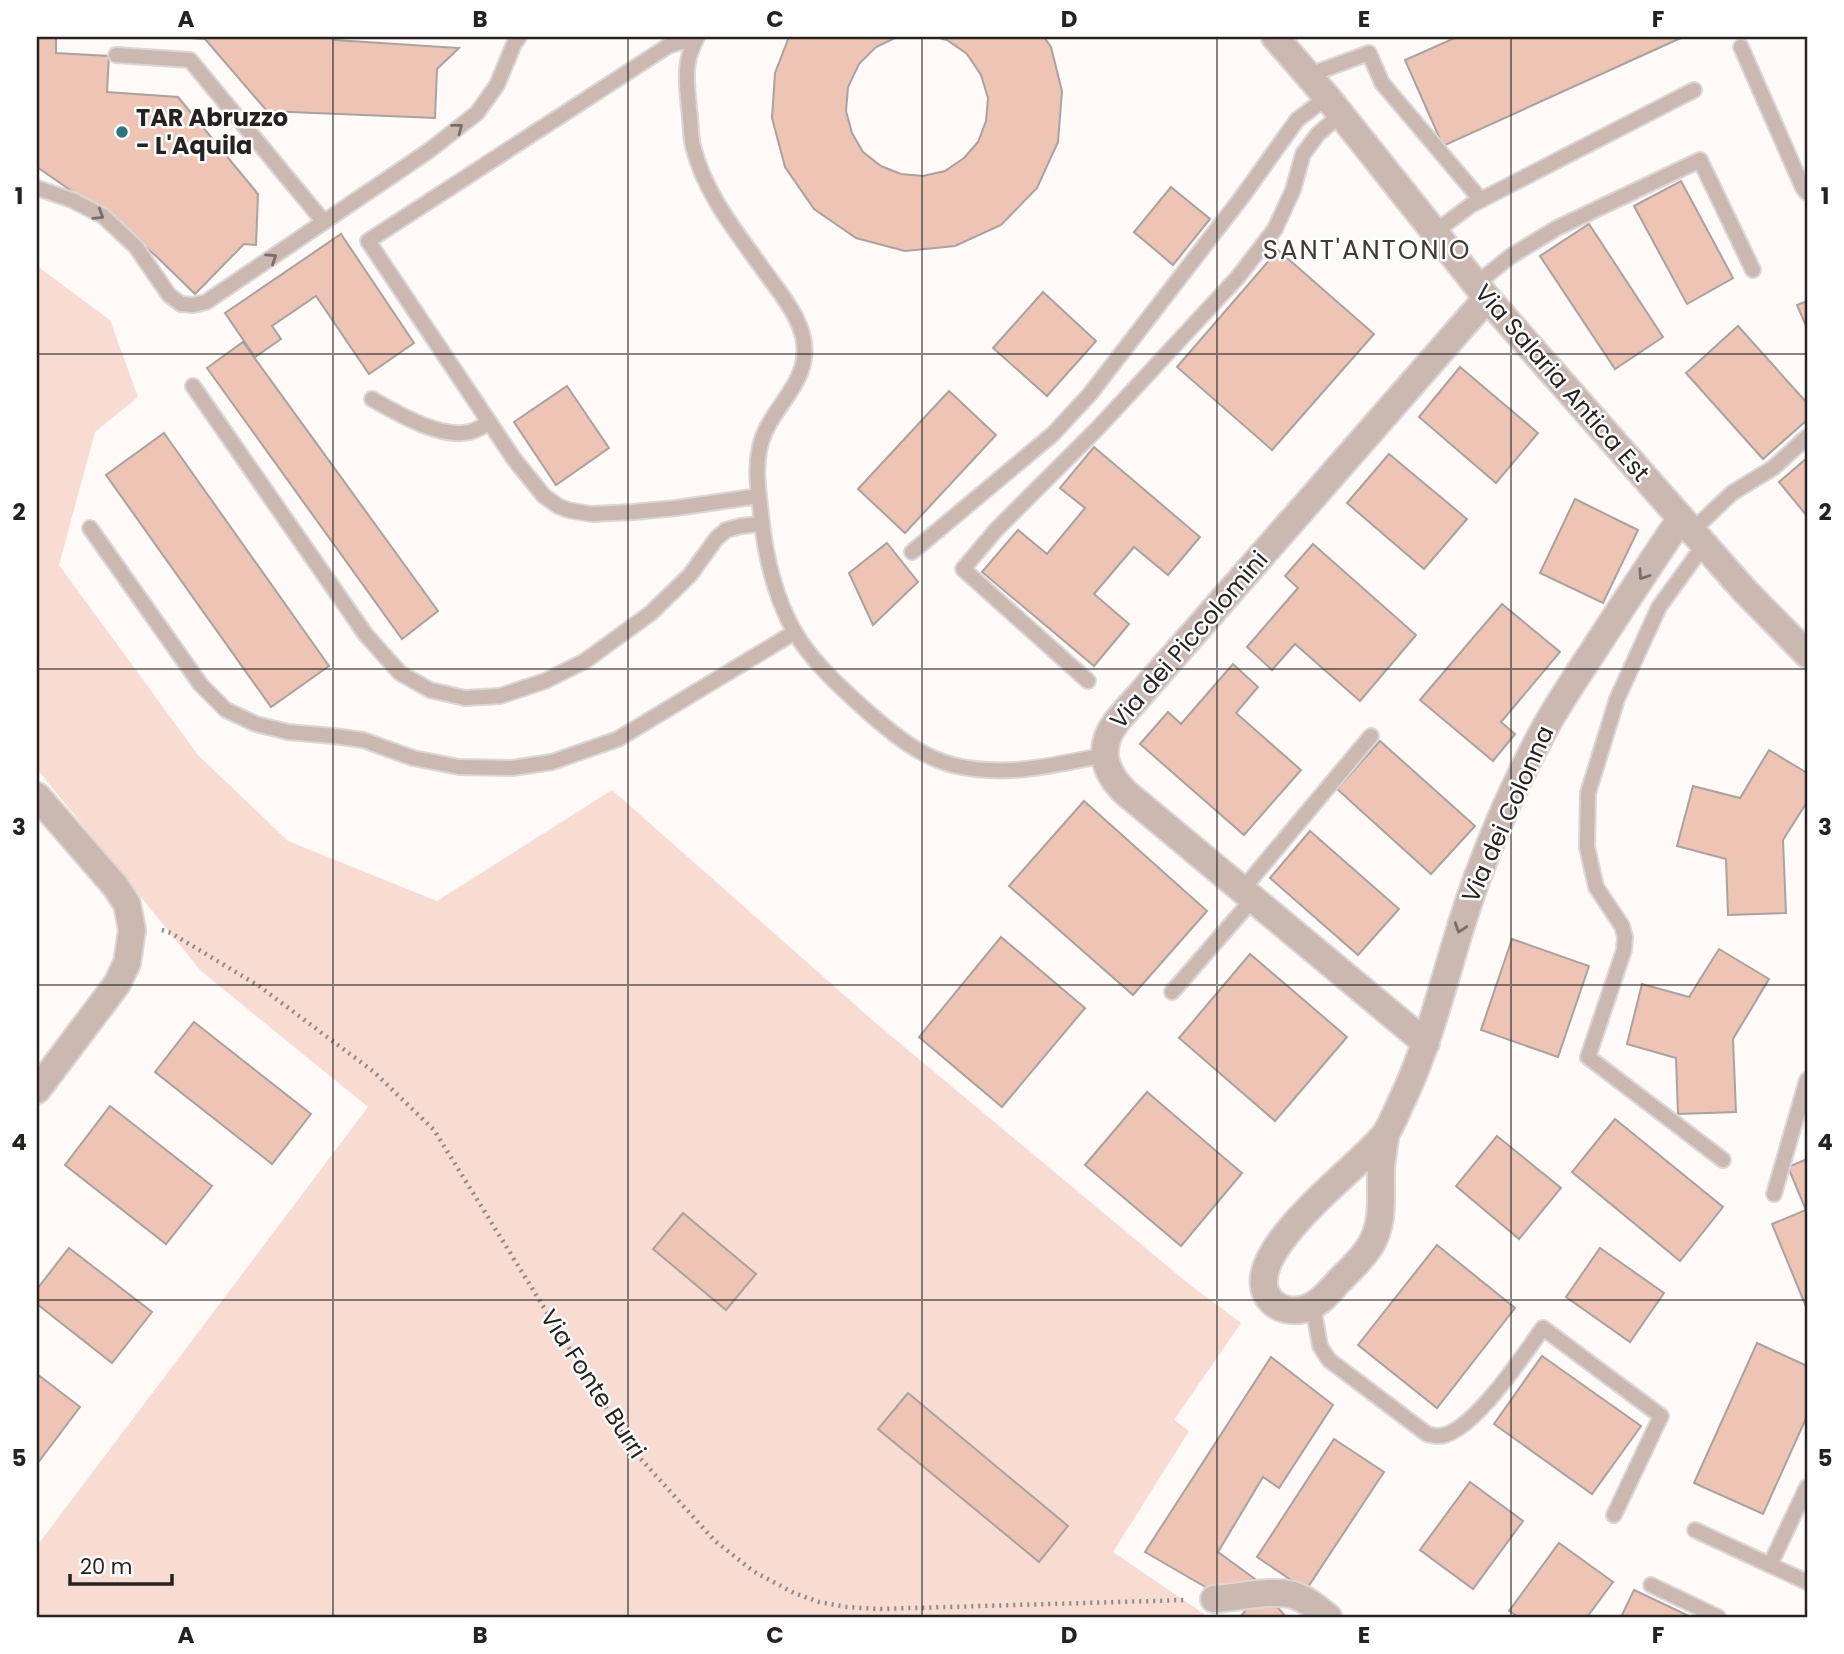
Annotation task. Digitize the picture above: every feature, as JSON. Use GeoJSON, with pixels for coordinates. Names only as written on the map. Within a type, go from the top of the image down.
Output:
{"type":"FeatureCollection","features":[{"type":"Feature","properties":{"kind":"street","name":"Via Salaria Antica Est"},"geometry":{"type":"LineString","coordinates":[[1281,38],[1482,291],[1745,591],[1807,654]]}},
{"type":"Feature","properties":{"kind":"street","name":"Via dei Piccolomini"},"geometry":{"type":"LineString","coordinates":[[1426,1042],[1118,786],[1108,772],[1105,755],[1107,736],[1117,721],[1482,291]]}},
{"type":"Feature","properties":{"kind":"street","name":"Via dei Colonna"},"geometry":{"type":"LineString","coordinates":[[1386,1133],[1321,1196],[1277,1246],[1268,1261],[1265,1288],[1269,1299],[1277,1307],[1300,1310],[1313,1306],[1370,1246],[1380,1219],[1381,1166],[1386,1133],[1426,1042],[1456,939],[1479,873],[1510,798],[1547,724],[1569,688],[1692,531]]}},
{"type":"Feature","properties":{"kind":"street"},"geometry":{"type":"LineString","coordinates":[[37,796],[116,887],[127,904],[132,930],[130,952],[123,974],[37,1090]]}},
{"type":"Feature","properties":{"kind":"street"},"geometry":{"type":"LineString","coordinates":[[1214,1599],[1287,1593],[1309,1602],[1328,1617]]}},
{"type":"Feature","properties":{"kind":"lane"},"geometry":{"type":"LineString","coordinates":[[37,188],[72,200],[103,216],[136,247],[169,295],[181,304],[206,302],[430,150],[477,113],[497,85],[519,37]]}},
{"type":"Feature","properties":{"kind":"lane"},"geometry":{"type":"LineString","coordinates":[[697,37],[668,46],[368,241],[514,459],[544,496],[558,506],[591,514],[633,512],[759,496]]}},
{"type":"Feature","properties":{"kind":"lane"},"geometry":{"type":"LineString","coordinates":[[697,37],[688,62],[688,97],[693,145],[700,166],[708,187],[734,230],[795,317],[803,334],[806,351],[804,368],[766,429],[759,451],[763,537],[776,589],[795,632],[827,673],[852,698],[898,737],[942,762],[983,771],[1008,771],[1041,768],[1105,755]]}},
{"type":"Feature","properties":{"kind":"lane"},"geometry":{"type":"LineString","coordinates":[[1741,47],[1807,193]]}},
{"type":"Feature","properties":{"kind":"lane"},"geometry":{"type":"LineString","coordinates":[[1309,75],[1369,54],[1382,83],[1481,200]]}},
{"type":"Feature","properties":{"kind":"lane"},"geometry":{"type":"LineString","coordinates":[[116,55],[190,60],[324,222]]}},
{"type":"Feature","properties":{"kind":"lane"},"geometry":{"type":"LineString","coordinates":[[1435,232],[1471,205],[1694,90]]}},
{"type":"Feature","properties":{"kind":"lane"},"geometry":{"type":"LineString","coordinates":[[912,552],[1053,434],[1072,414],[1242,197],[1297,120],[1334,105]]}},
{"type":"Feature","properties":{"kind":"lane"},"geometry":{"type":"LineString","coordinates":[[1088,681],[963,569],[996,530],[1097,429],[1238,276],[1275,229],[1293,190],[1303,154],[1334,105]]}},
{"type":"Feature","properties":{"kind":"lane"},"geometry":{"type":"LineString","coordinates":[[1482,291],[1511,256],[1557,228],[1700,160],[1753,270]]}},
{"type":"Feature","properties":{"kind":"lane"},"geometry":{"type":"LineString","coordinates":[[193,386],[366,635],[400,673],[430,690],[465,698],[500,696],[545,681],[585,661],[651,613],[690,575],[716,539],[726,530],[762,524]]}},
{"type":"Feature","properties":{"kind":"lane"},"geometry":{"type":"LineString","coordinates":[[372,399],[410,421],[450,433],[469,432],[489,424]]}},
{"type":"Feature","properties":{"kind":"lane"},"geometry":{"type":"LineString","coordinates":[[1723,1160],[1588,1057],[1624,950],[1625,937],[1622,926],[1596,887],[1587,847],[1588,793],[1617,699],[1692,531],[1732,493],[1773,468],[1807,437]]}},
{"type":"Feature","properties":{"kind":"lane"},"geometry":{"type":"LineString","coordinates":[[90,528],[201,685],[226,710],[256,724],[288,732],[363,740],[413,758],[459,767],[512,768],[552,762],[618,739],[795,632]]}},
{"type":"Feature","properties":{"kind":"lane"},"geometry":{"type":"LineString","coordinates":[[1172,992],[1371,736]]}},
{"type":"Feature","properties":{"kind":"lane"},"geometry":{"type":"LineString","coordinates":[[1774,1194],[1807,1080]]}},
{"type":"Feature","properties":{"kind":"lane"},"geometry":{"type":"LineString","coordinates":[[1313,1306],[1320,1346],[1329,1360],[1427,1434],[1439,1436],[1462,1426],[1486,1405],[1543,1328],[1661,1416],[1614,1515]]}},
{"type":"Feature","properties":{"kind":"lane"},"geometry":{"type":"LineString","coordinates":[[1770,1565],[1807,1487]]}},
{"type":"Feature","properties":{"kind":"lane"},"geometry":{"type":"LineString","coordinates":[[1695,1530],[1807,1582]]}},
{"type":"Feature","properties":{"kind":"lane"},"geometry":{"type":"LineString","coordinates":[[1651,1585],[1718,1617]]}},
{"type":"Feature","properties":{"kind":"path","name":"Via Fonte Burri"},"geometry":{"type":"LineString","coordinates":[[131,921],[171,933],[260,986],[374,1073],[434,1130],[631,1448],[714,1540],[752,1571],[794,1593],[819,1602],[878,1609],[1214,1599]]}},
{"type":"Feature","properties":{"kind":"shaded area"},"geometry":{"type":"Polygon","coordinates":[[[37,266],[110,320],[138,397],[95,432],[59,565],[198,755],[288,841],[437,901],[612,790],[878,1025],[1190,1285],[1241,1323],[1174,1420],[1189,1431],[1113,1552],[1204,1614],[1203,1617],[37,1617],[37,1546],[368,1107],[201,971],[37,769],[37,266]]]}},
{"type":"Feature","properties":{"kind":"building","name":"TAR Abruzzo - L'Aquila"},"geometry":{"type":"Polygon","coordinates":[[[37,37],[56,37],[56,53],[109,56],[107,92],[178,97],[258,194],[256,245],[244,244],[195,294],[112,219],[37,167],[37,37]]]}},
{"type":"Feature","properties":{"kind":"building","name":"TAR Abruzzo - L'Aquila"},"geometry":{"type":"Polygon","coordinates":[[[174,37],[332,37],[335,40],[459,48],[437,69],[435,118],[267,111],[205,39],[174,37]]]}},
{"type":"Feature","properties":{"kind":"building"},"geometry":{"type":"Polygon","coordinates":[[[789,37],[897,37],[876,47],[859,64],[848,87],[846,111],[852,133],[863,152],[881,166],[901,174],[923,176],[945,171],[964,158],[978,142],[986,121],[988,98],[981,75],[967,54],[947,40],[935,37],[1044,37],[1051,47],[1062,91],[1058,142],[1037,188],[1001,225],[955,246],[905,251],[856,238],[814,209],[785,167],[772,118],[775,73],[789,37]]]}},
{"type":"Feature","properties":{"kind":"building"},"geometry":{"type":"Polygon","coordinates":[[[1457,37],[1683,37],[1443,146],[1405,60],[1457,37]]]}},
{"type":"Feature","properties":{"kind":"building"},"geometry":{"type":"Polygon","coordinates":[[[1681,181],[1733,278],[1687,304],[1634,206],[1681,181]]]}},
{"type":"Feature","properties":{"kind":"building"},"geometry":{"type":"Polygon","coordinates":[[[1171,187],[1210,219],[1173,265],[1134,232],[1171,187]]]}},
{"type":"Feature","properties":{"kind":"building"},"geometry":{"type":"Polygon","coordinates":[[[1589,224],[1663,337],[1615,369],[1540,256],[1589,224]]]}},
{"type":"Feature","properties":{"kind":"building"},"geometry":{"type":"Polygon","coordinates":[[[341,234],[414,343],[369,374],[316,296],[272,326],[281,339],[255,357],[225,313],[341,234]]]}},
{"type":"Feature","properties":{"kind":"building"},"geometry":{"type":"Polygon","coordinates":[[[1278,250],[1374,334],[1272,450],[1177,367],[1278,250]]]}},
{"type":"Feature","properties":{"kind":"building"},"geometry":{"type":"Polygon","coordinates":[[[1043,292],[1096,341],[1047,396],[993,348],[1043,292]]]}},
{"type":"Feature","properties":{"kind":"building"},"geometry":{"type":"Polygon","coordinates":[[[1807,301],[1807,328],[1797,305],[1807,301]]]}},
{"type":"Feature","properties":{"kind":"building"},"geometry":{"type":"Polygon","coordinates":[[[1738,326],[1807,403],[1807,420],[1763,459],[1686,373],[1738,326]]]}},
{"type":"Feature","properties":{"kind":"building"},"geometry":{"type":"Polygon","coordinates":[[[243,342],[438,611],[402,639],[207,368],[243,342]]]}},
{"type":"Feature","properties":{"kind":"building"},"geometry":{"type":"Polygon","coordinates":[[[1460,367],[1538,433],[1496,483],[1419,417],[1460,367]]]}},
{"type":"Feature","properties":{"kind":"building"},"geometry":{"type":"Polygon","coordinates":[[[567,386],[609,448],[556,485],[514,422],[567,386]]]}},
{"type":"Feature","properties":{"kind":"building"},"geometry":{"type":"Polygon","coordinates":[[[949,391],[996,435],[905,533],[858,489],[949,391]]]}},
{"type":"Feature","properties":{"kind":"building"},"geometry":{"type":"Polygon","coordinates":[[[164,433],[329,666],[271,707],[106,475],[164,433]]]}},
{"type":"Feature","properties":{"kind":"building"},"geometry":{"type":"Polygon","coordinates":[[[1094,447],[1200,537],[1168,575],[1134,547],[1094,594],[1129,624],[1094,666],[982,572],[1018,530],[1047,554],[1085,508],[1060,488],[1094,447]]]}},
{"type":"Feature","properties":{"kind":"building"},"geometry":{"type":"Polygon","coordinates":[[[1389,454],[1467,519],[1424,569],[1347,503],[1389,454]]]}},
{"type":"Feature","properties":{"kind":"building"},"geometry":{"type":"Polygon","coordinates":[[[1807,458],[1807,516],[1779,482],[1807,458]]]}},
{"type":"Feature","properties":{"kind":"building"},"geometry":{"type":"Polygon","coordinates":[[[1575,499],[1638,530],[1603,603],[1540,573],[1575,499]]]}},
{"type":"Feature","properties":{"kind":"building"},"geometry":{"type":"Polygon","coordinates":[[[887,543],[918,582],[873,625],[849,573],[887,543]]]}},
{"type":"Feature","properties":{"kind":"building"},"geometry":{"type":"Polygon","coordinates":[[[1313,544],[1416,635],[1360,701],[1295,644],[1272,670],[1247,647],[1298,588],[1285,576],[1313,544]]]}},
{"type":"Feature","properties":{"kind":"building"},"geometry":{"type":"Polygon","coordinates":[[[1502,604],[1560,652],[1501,722],[1515,734],[1493,761],[1420,700],[1502,604]]]}},
{"type":"Feature","properties":{"kind":"building"},"geometry":{"type":"Polygon","coordinates":[[[1233,664],[1258,687],[1236,713],[1301,770],[1244,835],[1140,744],[1168,712],[1181,724],[1233,664]]]}},
{"type":"Feature","properties":{"kind":"building"},"geometry":{"type":"Polygon","coordinates":[[[1380,741],[1475,826],[1431,874],[1337,789],[1380,741]]]}},
{"type":"Feature","properties":{"kind":"building"},"geometry":{"type":"Polygon","coordinates":[[[1769,750],[1807,773],[1807,802],[1783,840],[1786,913],[1728,915],[1726,859],[1677,846],[1693,786],[1740,798],[1769,750]]]}},
{"type":"Feature","properties":{"kind":"building"},"geometry":{"type":"Polygon","coordinates":[[[1084,801],[1207,911],[1133,995],[1009,886],[1084,801]]]}},
{"type":"Feature","properties":{"kind":"building"},"geometry":{"type":"Polygon","coordinates":[[[1310,831],[1399,909],[1358,955],[1270,878],[1310,831]]]}},
{"type":"Feature","properties":{"kind":"building"},"geometry":{"type":"Polygon","coordinates":[[[1001,937],[1085,1008],[1002,1107],[919,1037],[1001,937]]]}},
{"type":"Feature","properties":{"kind":"building"},"geometry":{"type":"Polygon","coordinates":[[[1512,939],[1589,966],[1558,1057],[1481,1030],[1512,939]]]}},
{"type":"Feature","properties":{"kind":"building"},"geometry":{"type":"Polygon","coordinates":[[[1719,949],[1769,979],[1733,1039],[1736,1112],[1678,1114],[1676,1058],[1627,1044],[1642,984],[1689,997],[1719,949]]]}},
{"type":"Feature","properties":{"kind":"building"},"geometry":{"type":"Polygon","coordinates":[[[1250,954],[1347,1037],[1275,1121],[1179,1038],[1250,954]]]}},
{"type":"Feature","properties":{"kind":"building"},"geometry":{"type":"Polygon","coordinates":[[[194,1022],[311,1114],[272,1164],[155,1072],[194,1022]]]}},
{"type":"Feature","properties":{"kind":"building"},"geometry":{"type":"Polygon","coordinates":[[[1147,1092],[1242,1173],[1181,1246],[1085,1165],[1147,1092]]]}},
{"type":"Feature","properties":{"kind":"building"},"geometry":{"type":"Polygon","coordinates":[[[110,1106],[212,1186],[166,1244],[65,1165],[110,1106]]]}},
{"type":"Feature","properties":{"kind":"building"},"geometry":{"type":"Polygon","coordinates":[[[1615,1119],[1723,1207],[1680,1261],[1572,1172],[1615,1119]]]}},
{"type":"Feature","properties":{"kind":"building"},"geometry":{"type":"Polygon","coordinates":[[[1497,1136],[1561,1188],[1519,1239],[1456,1186],[1497,1136]]]}},
{"type":"Feature","properties":{"kind":"building"},"geometry":{"type":"Polygon","coordinates":[[[1807,1159],[1807,1309],[1772,1224],[1806,1210],[1788,1167],[1807,1159]]]}},
{"type":"Feature","properties":{"kind":"building"},"geometry":{"type":"Polygon","coordinates":[[[683,1213],[756,1274],[726,1310],[653,1249],[683,1213]]]}},
{"type":"Feature","properties":{"kind":"building"},"geometry":{"type":"Polygon","coordinates":[[[1437,1245],[1515,1308],[1437,1408],[1358,1345],[1437,1245]]]}},
{"type":"Feature","properties":{"kind":"building"},"geometry":{"type":"Polygon","coordinates":[[[69,1248],[152,1312],[112,1363],[37,1304],[37,1289],[69,1248]]]}},
{"type":"Feature","properties":{"kind":"building"},"geometry":{"type":"Polygon","coordinates":[[[1600,1248],[1664,1293],[1630,1342],[1566,1297],[1600,1248]]]}},
{"type":"Feature","properties":{"kind":"building"},"geometry":{"type":"Polygon","coordinates":[[[1757,1343],[1807,1366],[1807,1416],[1763,1514],[1694,1483],[1757,1343]]]}},
{"type":"Feature","properties":{"kind":"building"},"geometry":{"type":"Polygon","coordinates":[[[1542,1356],[1641,1426],[1592,1494],[1494,1424],[1542,1356]]]}},
{"type":"Feature","properties":{"kind":"building"},"geometry":{"type":"Polygon","coordinates":[[[1271,1357],[1333,1405],[1279,1488],[1263,1477],[1218,1552],[1262,1584],[1221,1596],[1145,1552],[1271,1357]]]}},
{"type":"Feature","properties":{"kind":"building"},"geometry":{"type":"Polygon","coordinates":[[[37,1374],[80,1407],[37,1464],[37,1374]]]}},
{"type":"Feature","properties":{"kind":"building"},"geometry":{"type":"Polygon","coordinates":[[[908,1393],[1068,1526],[1039,1562],[878,1429],[908,1393]]]}},
{"type":"Feature","properties":{"kind":"building"},"geometry":{"type":"Polygon","coordinates":[[[1334,1439],[1384,1472],[1306,1590],[1257,1557],[1334,1439]]]}},
{"type":"Feature","properties":{"kind":"building"},"geometry":{"type":"Polygon","coordinates":[[[1470,1482],[1523,1521],[1473,1589],[1420,1550],[1470,1482]]]}},
{"type":"Feature","properties":{"kind":"building"},"geometry":{"type":"Polygon","coordinates":[[[1559,1543],[1613,1582],[1587,1617],[1519,1617],[1509,1611],[1559,1543]]]}},
{"type":"Feature","properties":{"kind":"building"},"geometry":{"type":"Polygon","coordinates":[[[1634,1590],[1691,1617],[1621,1617],[1634,1590]]]}},
{"type":"Feature","properties":{"kind":"building"},"geometry":{"type":"Polygon","coordinates":[[[1273,1602],[1286,1617],[1240,1617],[1252,1603],[1273,1602]]]}},
{"type":"Feature","properties":{"kind":"place","name":"TAR Abruzzo - L'Aquila"},"geometry":{"type":"Point","coordinates":[122,132]}},
{"type":"Feature","properties":{"kind":"district","name":"SANT'ANTONIO"},"geometry":{"type":"Point","coordinates":[1367,250]}}]}
